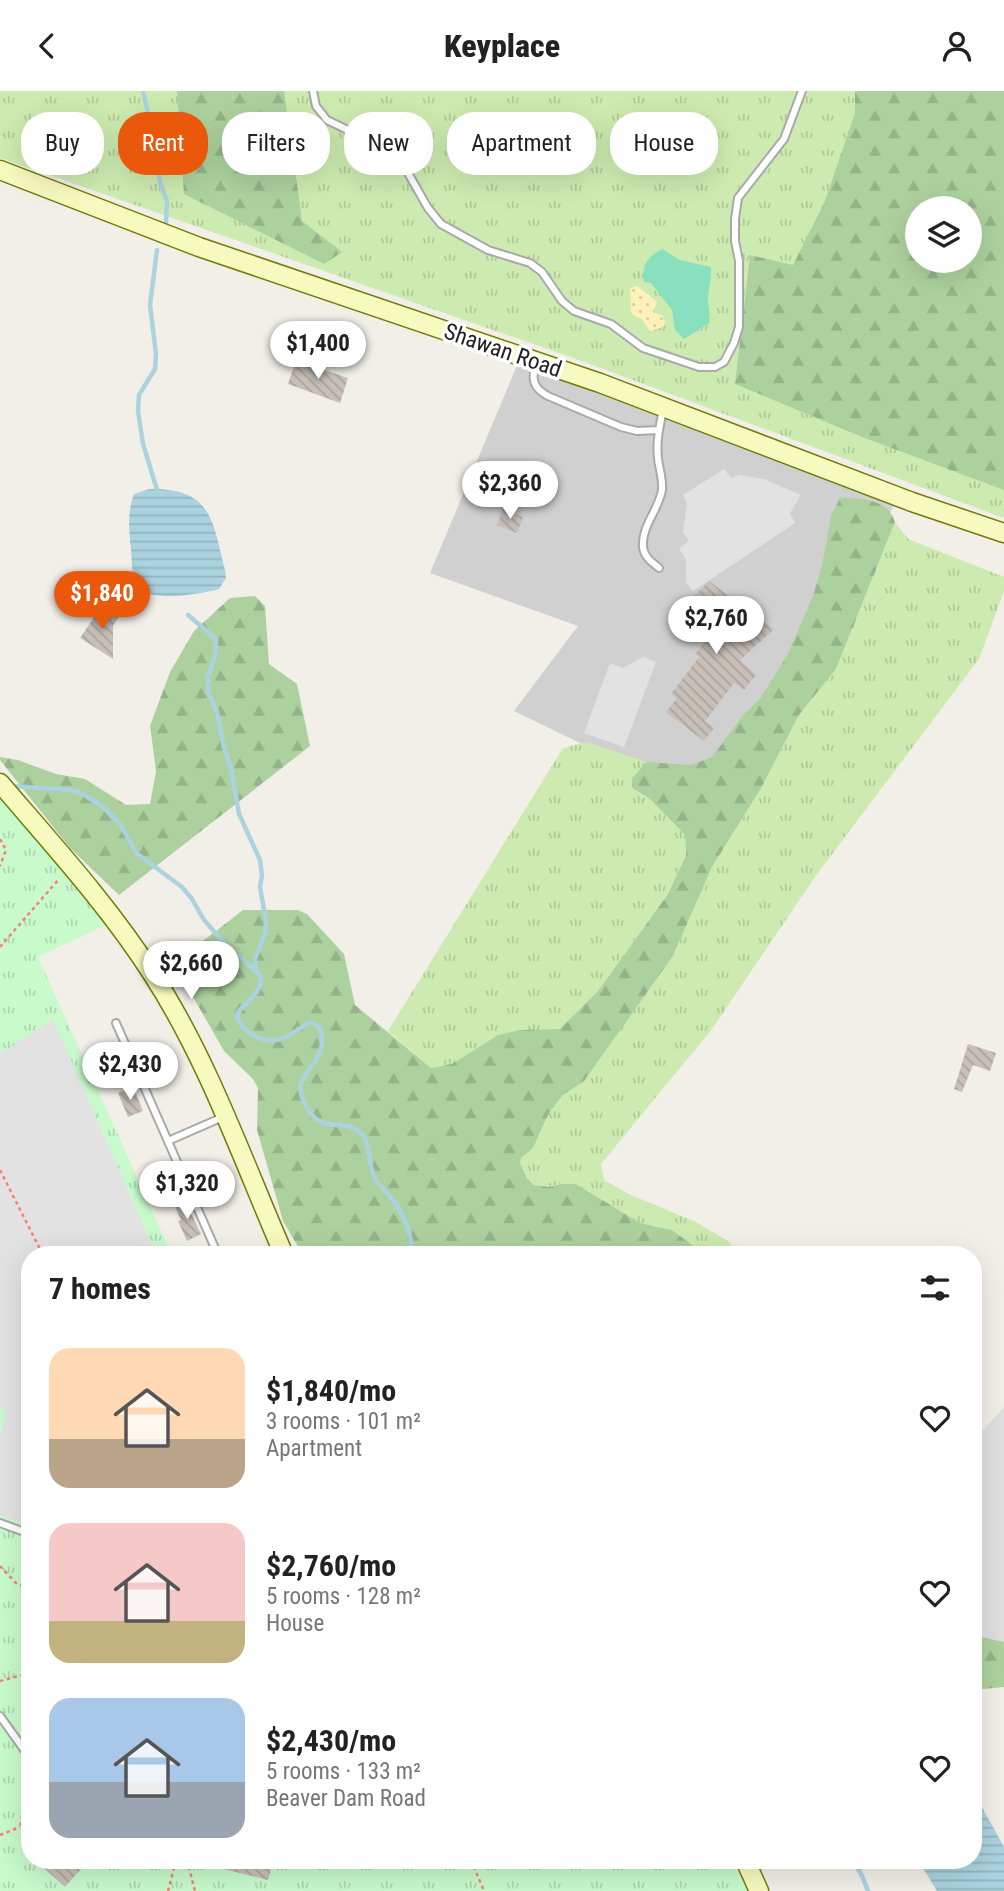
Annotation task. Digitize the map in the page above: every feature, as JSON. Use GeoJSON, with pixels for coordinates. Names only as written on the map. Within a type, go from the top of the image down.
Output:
{"type":"FeatureCollection","features":[{"type":"Feature","properties":{"kind":"main road","name":"Shawan Road"},"geometry":{"type":"LineString","coordinates":[[0,170],[199,247],[663,406],[876,489],[1004,533]]}},
{"type":"Feature","properties":{"kind":"main road"},"geometry":{"type":"LineString","coordinates":[[0,783],[71,866],[122,930],[153,975],[202,1063],[280,1246]]}},
{"type":"Feature","properties":{"kind":"main road"},"geometry":{"type":"LineString","coordinates":[[749,1869],[759,1891]]}},
{"type":"Feature","properties":{"kind":"lane"},"geometry":{"type":"LineString","coordinates":[[313,91],[316,106],[327,120],[391,151],[404,166],[428,208],[441,224],[488,250],[530,263],[542,272],[562,301],[574,311],[611,324],[643,348],[699,367],[715,367],[724,362],[734,343],[739,327],[739,261],[735,241],[738,198],[784,139],[802,91]]}},
{"type":"Feature","properties":{"kind":"lane"},"geometry":{"type":"LineString","coordinates":[[536,361],[533,382],[537,390],[621,427],[637,431],[659,429]]}},
{"type":"Feature","properties":{"kind":"lane"},"geometry":{"type":"LineString","coordinates":[[659,568],[647,558],[643,546],[662,492],[658,457],[663,406]]}},
{"type":"Feature","properties":{"kind":"lane"},"geometry":{"type":"LineString","coordinates":[[116,1023],[214,1246]]}},
{"type":"Feature","properties":{"kind":"lane"},"geometry":{"type":"LineString","coordinates":[[168,1141],[225,1116]]}},
{"type":"Feature","properties":{"kind":"lane"},"geometry":{"type":"LineString","coordinates":[[0,1523],[21,1531]]}},
{"type":"Feature","properties":{"kind":"lane"},"geometry":{"type":"LineString","coordinates":[[0,1716],[21,1745]]}},
{"type":"Feature","properties":{"kind":"path"},"geometry":{"type":"LineString","coordinates":[[0,839],[6,851],[0,866]]}},
{"type":"Feature","properties":{"kind":"path"},"geometry":{"type":"LineString","coordinates":[[0,947],[71,866]]}},
{"type":"Feature","properties":{"kind":"path"},"geometry":{"type":"LineString","coordinates":[[0,1170],[38,1246]]}},
{"type":"Feature","properties":{"kind":"path"},"geometry":{"type":"LineString","coordinates":[[0,1566],[21,1585]]}},
{"type":"Feature","properties":{"kind":"path"},"geometry":{"type":"LineString","coordinates":[[0,1681],[21,1675]]}},
{"type":"Feature","properties":{"kind":"path"},"geometry":{"type":"LineString","coordinates":[[0,1835],[20,1827],[21,1822]]}},
{"type":"Feature","properties":{"kind":"path"},"geometry":{"type":"LineString","coordinates":[[168,1891],[174,1869]]}},
{"type":"Feature","properties":{"kind":"path"},"geometry":{"type":"LineString","coordinates":[[189,1869],[195,1891]]}},
{"type":"Feature","properties":{"kind":"path"},"geometry":{"type":"LineString","coordinates":[[475,1869],[484,1891]]}},
{"type":"Feature","properties":{"kind":"shaded area"},"geometry":{"type":"Polygon","coordinates":[[[518,363],[894,505],[739,820],[514,711],[578,626],[430,573],[518,363]]]}},
{"type":"Feature","properties":{"kind":"shaded area"},"geometry":{"type":"Polygon","coordinates":[[[724,469],[731,478],[740,475],[764,479],[801,495],[790,513],[795,523],[693,591],[686,582],[686,560],[679,548],[689,541],[683,532],[687,504],[683,495],[724,469]]]}},
{"type":"Feature","properties":{"kind":"shaded area"},"geometry":{"type":"Polygon","coordinates":[[[643,657],[656,662],[624,747],[584,733],[610,663],[623,668],[643,657]]]}},
{"type":"Feature","properties":{"kind":"shaded area"},"geometry":{"type":"Polygon","coordinates":[[[53,1019],[152,1246],[21,1246],[21,1523],[0,1515],[0,1436],[6,1415],[0,1406],[0,1054],[53,1019]]]}},
{"type":"Feature","properties":{"kind":"shaded area"},"geometry":{"type":"Polygon","coordinates":[[[1004,1407],[1004,1642],[982,1637],[982,1432],[1004,1407]]]}},
{"type":"Feature","properties":{"kind":"green space"},"geometry":{"type":"Polygon","coordinates":[[[0,91],[1004,91],[1004,518],[579,360],[49,175],[104,175],[104,112],[21,112],[21,165],[0,158],[0,91]]]}},
{"type":"Feature","properties":{"kind":"green space"},"geometry":{"type":"Polygon","coordinates":[[[177,91],[284,91],[287,112],[222,112],[222,175],[296,175],[302,221],[342,252],[324,264],[184,194],[183,175],[208,175],[208,112],[178,112],[177,91]]]}},
{"type":"Feature","properties":{"kind":"green space"},"geometry":{"type":"Polygon","coordinates":[[[855,91],[1004,91],[1004,490],[862,437],[735,384],[750,255],[793,265],[825,201],[855,113],[855,91]]]}},
{"type":"Feature","properties":{"kind":"green space"},"geometry":{"type":"Polygon","coordinates":[[[662,249],[680,260],[711,267],[709,323],[684,339],[675,330],[672,310],[651,283],[644,282],[647,262],[662,249]]]}},
{"type":"Feature","properties":{"kind":"green space"},"geometry":{"type":"Polygon","coordinates":[[[840,498],[865,500],[880,504],[895,522],[836,669],[799,715],[760,790],[712,867],[673,956],[584,1081],[563,1095],[549,1113],[533,1148],[521,1158],[520,1163],[527,1178],[534,1185],[550,1187],[576,1184],[640,1223],[672,1230],[694,1246],[298,1246],[283,1221],[257,1130],[258,1088],[253,1079],[224,1051],[189,990],[203,941],[243,910],[297,910],[307,914],[344,954],[355,1005],[431,1068],[452,1064],[498,1035],[519,1030],[560,1029],[598,991],[668,894],[686,855],[685,835],[649,798],[632,788],[632,778],[647,762],[691,765],[712,757],[744,714],[760,699],[788,654],[813,596],[822,566],[831,516],[840,498]]]}},
{"type":"Feature","properties":{"kind":"green space"},"geometry":{"type":"Polygon","coordinates":[[[895,522],[908,539],[1004,577],[1004,591],[979,659],[817,874],[712,1029],[601,1164],[604,1180],[631,1195],[696,1222],[732,1246],[694,1246],[672,1230],[640,1223],[576,1184],[550,1187],[534,1185],[527,1178],[520,1163],[521,1158],[533,1148],[549,1113],[563,1095],[584,1080],[673,956],[712,867],[760,790],[799,715],[836,669],[895,522]]]}},
{"type":"Feature","properties":{"kind":"green space"},"geometry":{"type":"Polygon","coordinates":[[[255,596],[265,606],[269,664],[297,684],[310,746],[119,895],[70,848],[0,757],[18,760],[56,774],[85,779],[126,805],[150,804],[156,771],[150,726],[170,672],[194,631],[230,598],[255,596]]]}},
{"type":"Feature","properties":{"kind":"green space"},"geometry":{"type":"Polygon","coordinates":[[[587,742],[647,762],[632,778],[632,788],[649,798],[685,835],[686,855],[668,894],[598,991],[560,1030],[519,1030],[498,1035],[452,1065],[431,1068],[388,1031],[563,748],[587,742]]]}},
{"type":"Feature","properties":{"kind":"green space"},"geometry":{"type":"Polygon","coordinates":[[[0,798],[64,871],[106,925],[38,957],[168,1246],[21,1246],[21,1869],[739,1869],[749,1891],[0,1891],[0,798]]]}},
{"type":"Feature","properties":{"kind":"green space"},"geometry":{"type":"Polygon","coordinates":[[[982,1637],[1004,1642],[1004,1687],[982,1689],[982,1637]]]}},
{"type":"Feature","properties":{"kind":"sand"},"geometry":{"type":"Polygon","coordinates":[[[637,286],[655,300],[657,304],[652,312],[663,316],[663,327],[650,331],[642,319],[633,315],[630,288],[637,286]]]}},
{"type":"Feature","properties":{"kind":"water"},"geometry":{"type":"Polygon","coordinates":[[[149,489],[186,494],[206,510],[225,570],[226,578],[219,589],[189,595],[164,596],[144,592],[138,587],[132,568],[129,514],[134,494],[149,489]]]}},
{"type":"Feature","properties":{"kind":"water"},"geometry":{"type":"Polygon","coordinates":[[[982,1807],[1004,1847],[1004,1891],[937,1891],[924,1869],[982,1869],[982,1807]]]}},
{"type":"Feature","properties":{"kind":"building"},"geometry":{"type":"Polygon","coordinates":[[[296,360],[348,378],[340,403],[288,384],[296,360]]]}},
{"type":"Feature","properties":{"kind":"building"},"geometry":{"type":"Polygon","coordinates":[[[524,468],[540,474],[534,489],[518,483],[524,468]]]}},
{"type":"Feature","properties":{"kind":"building"},"geometry":{"type":"Polygon","coordinates":[[[503,509],[523,517],[517,533],[497,525],[503,509]]]}},
{"type":"Feature","properties":{"kind":"building"},"geometry":{"type":"Polygon","coordinates":[[[709,581],[774,629],[740,660],[756,675],[744,690],[734,683],[705,721],[714,728],[704,741],[666,712],[677,698],[671,694],[699,657],[695,654],[708,638],[679,612],[709,581]]]}},
{"type":"Feature","properties":{"kind":"building"},"geometry":{"type":"Polygon","coordinates":[[[103,604],[119,616],[113,626],[113,659],[80,638],[103,604]]]}},
{"type":"Feature","properties":{"kind":"building"},"geometry":{"type":"Polygon","coordinates":[[[968,1044],[996,1053],[990,1071],[973,1065],[962,1092],[954,1089],[968,1044]]]}},
{"type":"Feature","properties":{"kind":"building"},"geometry":{"type":"Polygon","coordinates":[[[133,1087],[143,1111],[128,1117],[118,1093],[133,1087]]]}},
{"type":"Feature","properties":{"kind":"building"},"geometry":{"type":"Polygon","coordinates":[[[184,1199],[201,1234],[187,1241],[174,1204],[184,1199]]]}},
{"type":"Feature","properties":{"kind":"building"},"geometry":{"type":"Polygon","coordinates":[[[45,1869],[81,1869],[65,1887],[45,1869]]]}},
{"type":"Feature","properties":{"kind":"building"},"geometry":{"type":"Polygon","coordinates":[[[223,1869],[271,1869],[268,1880],[223,1869]]]}},
{"type":"Feature","properties":{"kind":"waterway"},"geometry":{"type":"LineString","coordinates":[[143,91],[160,182],[167,201],[166,222]]}},
{"type":"Feature","properties":{"kind":"waterway"},"geometry":{"type":"LineString","coordinates":[[157,250],[150,305],[156,354],[155,369],[139,395],[138,411],[143,444],[158,493]]}},
{"type":"Feature","properties":{"kind":"waterway"},"geometry":{"type":"LineString","coordinates":[[188,615],[216,639],[215,655],[208,677],[208,692],[217,712],[239,814],[260,860],[260,887],[266,921],[265,933],[255,959],[256,970]]}},
{"type":"Feature","properties":{"kind":"waterway"},"geometry":{"type":"LineString","coordinates":[[11,786],[71,790],[83,794],[103,807],[121,825],[136,853],[182,887],[204,920],[226,945],[261,976],[256,993],[237,1014],[247,1032],[253,1036],[274,1040],[285,1038],[311,1022],[320,1028],[320,1052],[301,1084],[301,1094],[306,1106],[318,1120],[350,1127],[365,1138],[374,1177],[394,1202],[406,1223],[411,1246]]}},
{"type":"Feature","properties":{"kind":"waterway"},"geometry":{"type":"LineString","coordinates":[[858,1869],[868,1891]]}}]}
